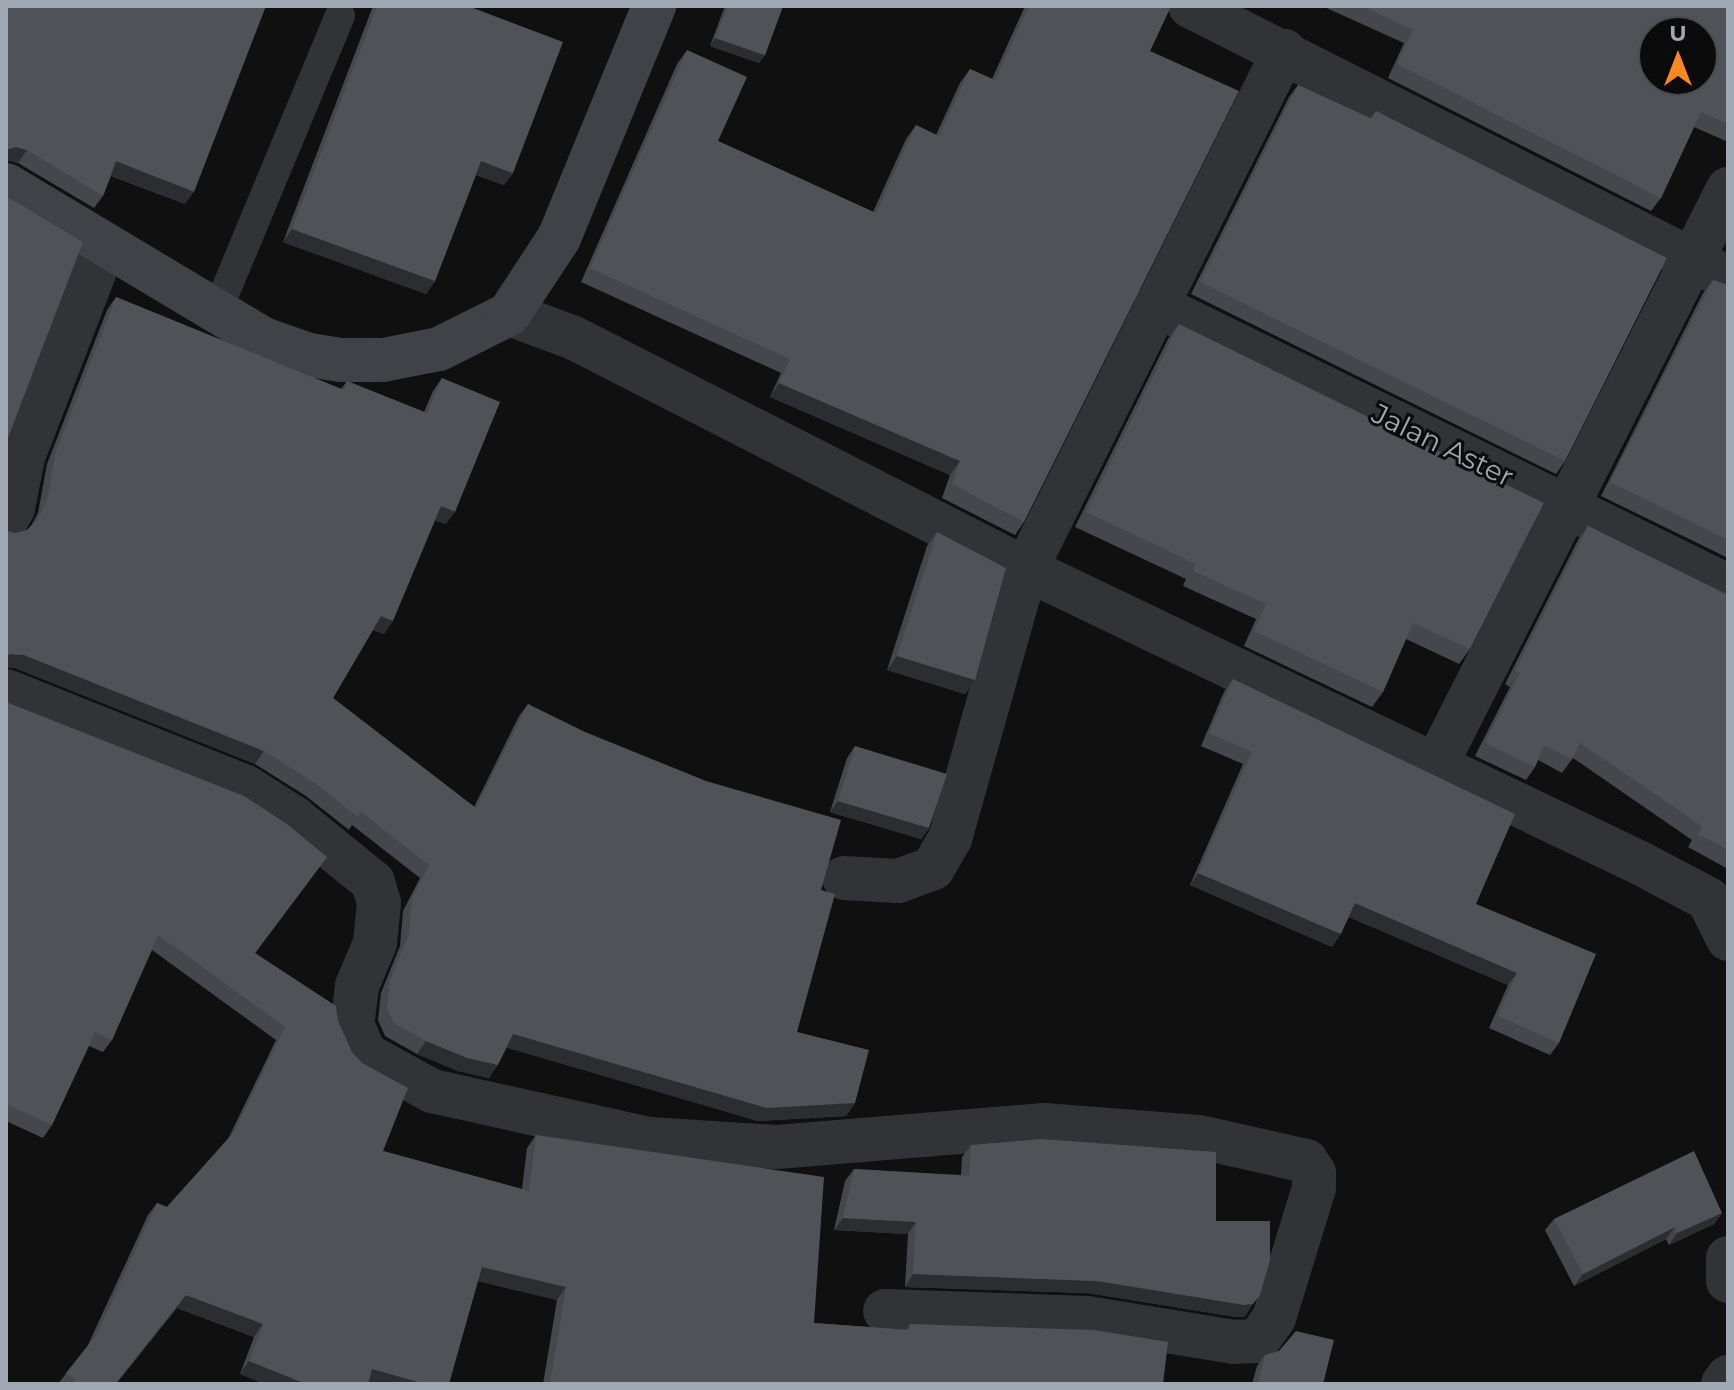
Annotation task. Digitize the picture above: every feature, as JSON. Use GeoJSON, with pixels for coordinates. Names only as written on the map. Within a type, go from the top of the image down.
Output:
{"type":"FeatureCollection","features":[{"type":"Feature","properties":{"kind":"street"},"geometry":{"type":"LineString","coordinates":[[6,185],[263,339],[309,355],[341,360],[383,360],[439,349],[509,314],[559,238],[654,6]]}},
{"type":"Feature","properties":{"kind":"street"},"geometry":{"type":"LineString","coordinates":[[1190,6],[1710,269]]}},
{"type":"Feature","properties":{"kind":"street"},"geometry":{"type":"LineString","coordinates":[[844,878],[898,881],[933,868],[945,849],[1026,569],[1284,51]]}},
{"type":"Feature","properties":{"kind":"street"},"geometry":{"type":"LineString","coordinates":[[1436,765],[1567,505],[1710,269],[1728,189]]}},
{"type":"Feature","properties":{"kind":"street"},"geometry":{"type":"LineString","coordinates":[[6,521],[13,508],[23,457],[105,245]]}},
{"type":"Feature","properties":{"kind":"street","name":"Jalan Aster"},"geometry":{"type":"LineString","coordinates":[[1156,305],[1728,586]]}},
{"type":"Feature","properties":{"kind":"street"},"geometry":{"type":"LineString","coordinates":[[509,314],[574,338],[1026,569],[1708,899],[1726,930]]}},
{"type":"Feature","properties":{"kind":"street"},"geometry":{"type":"LineString","coordinates":[[6,691],[246,787],[293,817],[373,882],[379,903],[375,943],[357,986],[352,1024],[365,1054],[432,1091],[649,1139],[777,1147],[1044,1125],[1199,1137],[1306,1161],[1314,1173],[1314,1188],[1274,1318],[1258,1341],[1234,1342],[1087,1318],[885,1311]]}},
{"type":"Feature","properties":{"kind":"street"},"geometry":{"type":"LineString","coordinates":[[1728,1258],[1728,1281]]}},
{"type":"Feature","properties":{"kind":"street"},"geometry":{"type":"LineString","coordinates":[[1723,1384],[1728,1377]]}},
{"type":"Feature","properties":{"kind":"lane"},"geometry":{"type":"LineString","coordinates":[[217,311],[340,16]]}},
{"type":"Feature","properties":{"kind":"building"},"geometry":{"type":"Polygon","coordinates":[[[6,6],[266,6],[194,192],[116,161],[103,196],[27,150],[16,147],[6,150],[6,6]]]}},
{"type":"Feature","properties":{"kind":"building"},"geometry":{"type":"Polygon","coordinates":[[[377,6],[468,6],[563,42],[513,173],[481,161],[435,281],[292,229],[377,6]]]}},
{"type":"Feature","properties":{"kind":"building"},"geometry":{"type":"Polygon","coordinates":[[[728,6],[783,6],[765,55],[715,38],[728,6]]]}},
{"type":"Feature","properties":{"kind":"building"},"geometry":{"type":"Polygon","coordinates":[[[1029,6],[1171,6],[1150,51],[1239,91],[1024,522],[952,484],[960,461],[779,383],[790,359],[590,268],[687,50],[747,77],[718,141],[876,213],[916,125],[939,136],[970,69],[995,80],[1029,6]]]}},
{"type":"Feature","properties":{"kind":"building"},"geometry":{"type":"Polygon","coordinates":[[[1362,6],[1728,6],[1728,124],[1701,112],[1661,198],[1397,64],[1413,30],[1362,6]]]}},
{"type":"Feature","properties":{"kind":"building"},"geometry":{"type":"Polygon","coordinates":[[[1298,85],[1372,119],[1376,111],[1667,258],[1565,461],[1200,282],[1298,85]]]}},
{"type":"Feature","properties":{"kind":"building"},"geometry":{"type":"Polygon","coordinates":[[[6,196],[83,242],[6,446],[6,196]]]}},
{"type":"Feature","properties":{"kind":"building"},"geometry":{"type":"Polygon","coordinates":[[[1713,280],[1728,285],[1728,540],[1610,482],[1713,280]]]}},
{"type":"Feature","properties":{"kind":"building"},"geometry":{"type":"Polygon","coordinates":[[[116,297],[344,390],[347,381],[427,413],[442,378],[500,402],[455,512],[441,506],[393,621],[381,616],[333,698],[476,808],[528,704],[585,732],[706,781],[841,820],[821,890],[835,894],[797,1032],[869,1050],[855,1103],[767,1108],[513,1034],[498,1065],[467,1058],[426,1041],[394,1023],[387,1008],[390,980],[409,933],[412,899],[429,865],[361,812],[358,817],[315,783],[264,751],[24,655],[6,656],[6,531],[15,533],[27,530],[37,520],[47,500],[56,451],[116,297]]]}},
{"type":"Feature","properties":{"kind":"building"},"geometry":{"type":"Polygon","coordinates":[[[1179,324],[1544,503],[1470,649],[1413,623],[1383,692],[1254,631],[1266,604],[1193,571],[1196,564],[1086,512],[1179,324]]]}},
{"type":"Feature","properties":{"kind":"building"},"geometry":{"type":"Polygon","coordinates":[[[1588,526],[1728,595],[1728,850],[1698,834],[1702,826],[1580,743],[1572,759],[1544,745],[1535,767],[1485,743],[1520,673],[1515,671],[1588,526]]]}},
{"type":"Feature","properties":{"kind":"building"},"geometry":{"type":"Polygon","coordinates":[[[937,532],[1006,568],[975,680],[897,656],[937,532]]]}},
{"type":"Feature","properties":{"kind":"building"},"geometry":{"type":"Polygon","coordinates":[[[1233,679],[1515,814],[1476,904],[1596,954],[1559,1043],[1498,1016],[1517,973],[1355,903],[1341,934],[1198,873],[1252,752],[1209,733],[1233,679]]]}},
{"type":"Feature","properties":{"kind":"building"},"geometry":{"type":"Polygon","coordinates":[[[6,702],[244,796],[287,824],[327,857],[255,953],[336,1006],[338,1021],[352,1052],[362,1063],[408,1088],[383,1151],[529,1191],[536,1135],[824,1177],[814,1323],[910,1330],[910,1324],[1094,1330],[1168,1342],[1163,1384],[550,1384],[566,1287],[482,1267],[449,1384],[424,1384],[372,1369],[368,1384],[306,1384],[249,1361],[263,1324],[186,1295],[115,1384],[73,1384],[75,1380],[66,1373],[96,1336],[157,1203],[167,1207],[234,1132],[285,1027],[158,935],[112,1040],[95,1032],[52,1125],[6,1104],[6,702]]]}},
{"type":"Feature","properties":{"kind":"building"},"geometry":{"type":"Polygon","coordinates":[[[855,746],[947,774],[929,828],[838,801],[855,746]]]}},
{"type":"Feature","properties":{"kind":"building"},"geometry":{"type":"Polygon","coordinates":[[[1042,1139],[1216,1152],[1216,1221],[1270,1221],[1270,1260],[1260,1295],[1253,1304],[1244,1305],[1097,1281],[913,1274],[916,1222],[843,1218],[854,1169],[969,1176],[971,1145],[1042,1139]]]}},
{"type":"Feature","properties":{"kind":"building"},"geometry":{"type":"Polygon","coordinates":[[[1694,1151],[1722,1213],[1677,1233],[1675,1227],[1583,1274],[1554,1219],[1694,1151]]]}},
{"type":"Feature","properties":{"kind":"building"},"geometry":{"type":"Polygon","coordinates":[[[1296,1331],[1334,1340],[1323,1384],[1258,1384],[1265,1355],[1279,1351],[1296,1331]]]}}]}
